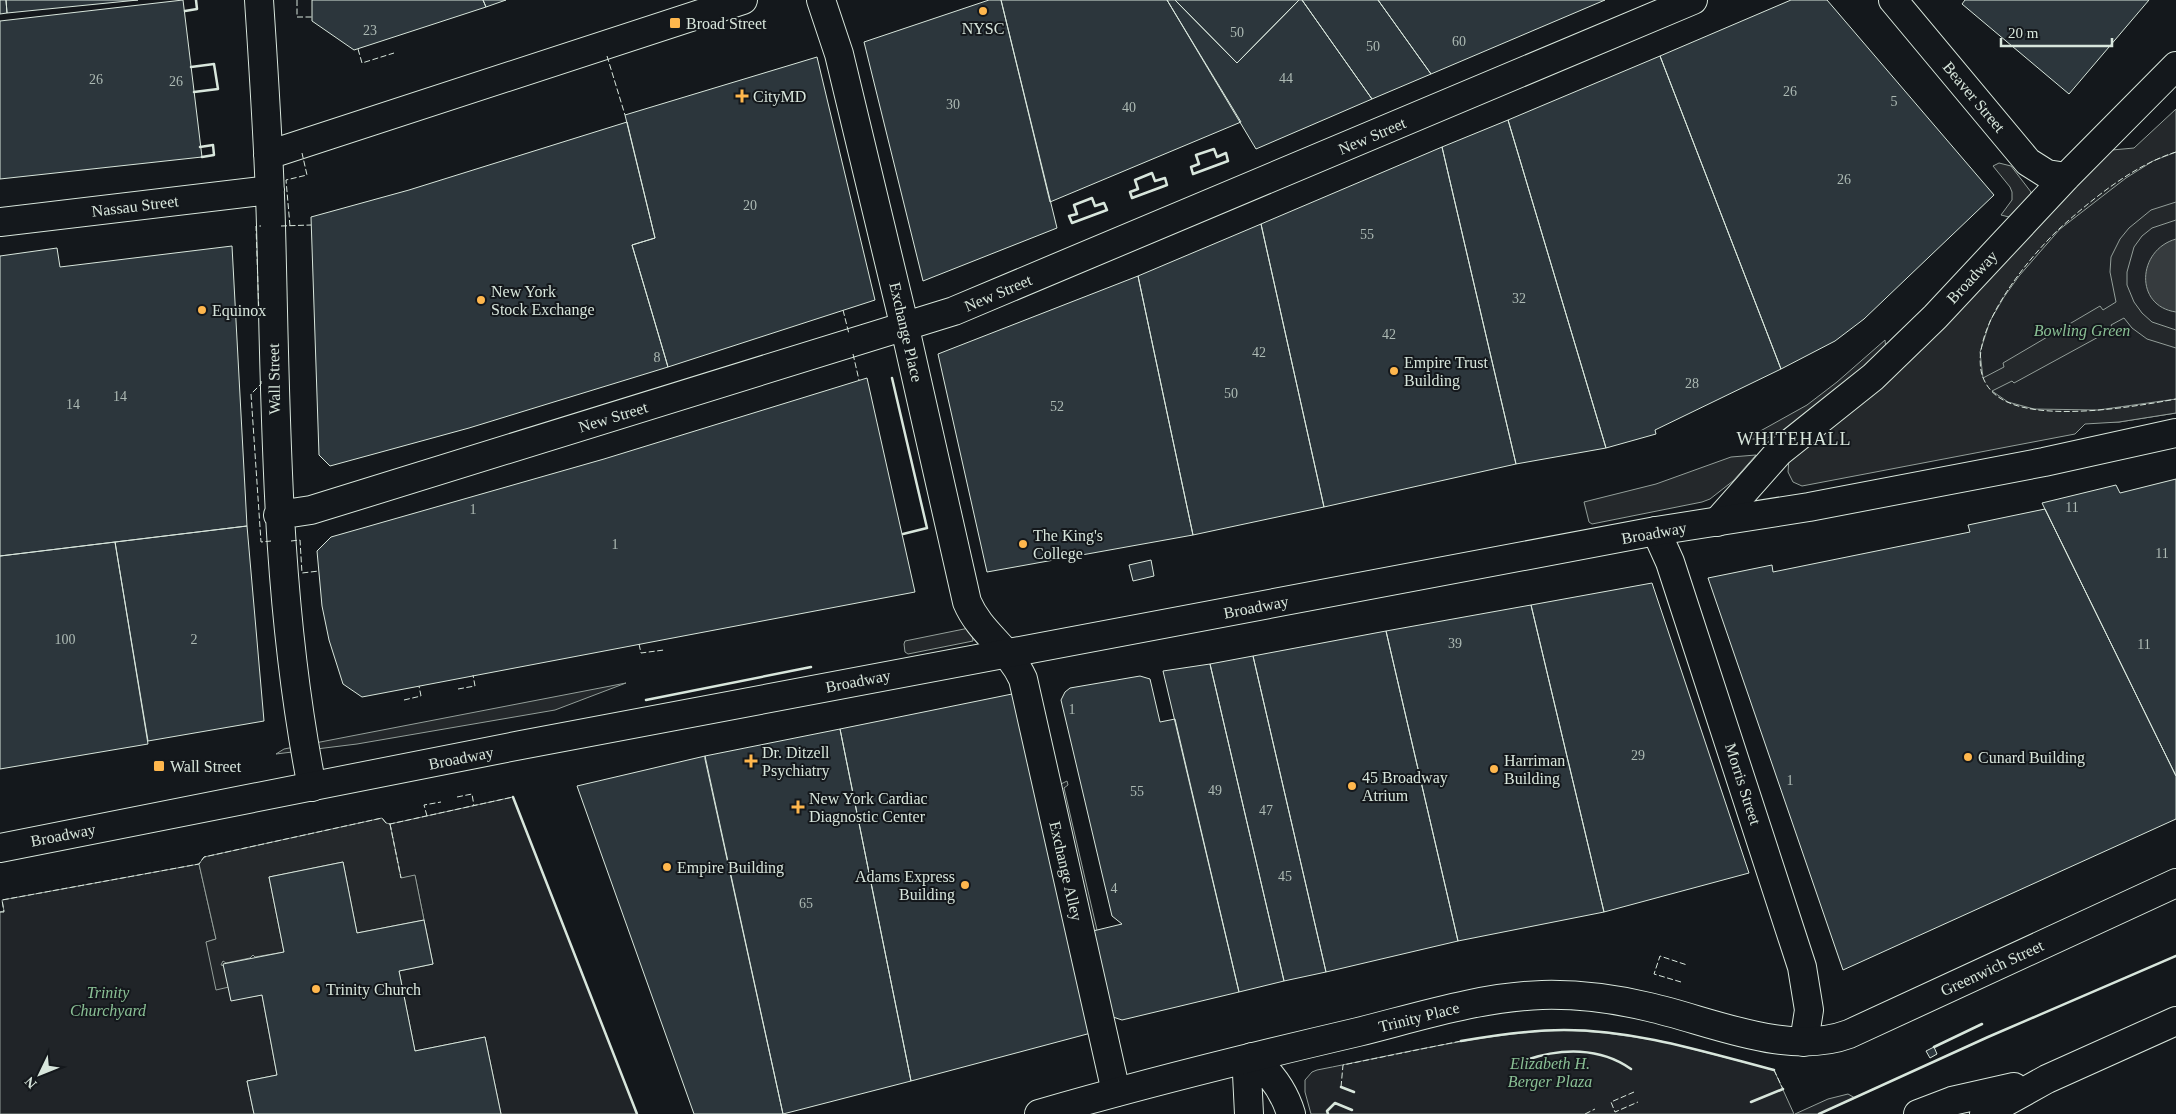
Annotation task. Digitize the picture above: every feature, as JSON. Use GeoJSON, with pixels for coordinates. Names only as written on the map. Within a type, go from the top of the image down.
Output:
{"type":"FeatureCollection","features":[{"type":"Feature","properties":{"kind":"main road","name":"Wall Street"},"geometry":{"type":"LineString","coordinates":[[260,0],[270,190],[278,515],[284,600],[292,672],[312,787]]}},
{"type":"Feature","properties":{"kind":"main road"},"geometry":{"type":"LineString","coordinates":[[268,155],[743,0]]}},
{"type":"Feature","properties":{"kind":"main road","name":"Exchange Place"},"geometry":{"type":"LineString","coordinates":[[820,0],[839,54],[905,328],[967,602],[973,615],[988,634],[1008,653]]}},
{"type":"Feature","properties":{"kind":"main road","name":"New Street"},"geometry":{"type":"LineString","coordinates":[[278,515],[311,510],[905,328],[954,311],[1693,0]]}},
{"type":"Feature","properties":{"kind":"main road","name":"Beaver Street"},"geometry":{"type":"LineString","coordinates":[[1893,0],[2028,162],[2047,174],[2066,177]]}},
{"type":"Feature","properties":{"kind":"main road","name":"Broadway"},"geometry":{"type":"LineString","coordinates":[[1717,522],[1779,452],[1873,377],[1935,317],[2066,177],[2176,66]]}},
{"type":"Feature","properties":{"kind":"main road","name":"Nassau Street"},"geometry":{"type":"LineString","coordinates":[[0,222],[270,190]]}},
{"type":"Feature","properties":{"kind":"main road","name":"Broadway"},"geometry":{"type":"LineString","coordinates":[[0,848],[1008,653],[1656,531],[1717,522],[2044,462],[2176,433]]}},
{"type":"Feature","properties":{"kind":"main road","name":"Morris Street"},"geometry":{"type":"LineString","coordinates":[[1656,531],[1673,571],[1802,967],[1809,1010],[1804,1042]]}},
{"type":"Feature","properties":{"kind":"main road","name":"Exchange Alley"},"geometry":{"type":"LineString","coordinates":[[1008,653],[1023,680],[1116,1092]]}},
{"type":"Feature","properties":{"kind":"main road","name":"Greenwich Street"},"geometry":{"type":"LineString","coordinates":[[1804,1042],[1827,1041],[1848,1034],[2176,883]]}},
{"type":"Feature","properties":{"kind":"main road","name":"Trinity Place"},"geometry":{"type":"LineString","coordinates":[[1039,1114],[1252,1057],[1471,1005],[1541,995],[1587,996],[1618,1001],[1649,1007],[1757,1035],[1804,1042]]}},
{"type":"Feature","properties":{"kind":"main road"},"geometry":{"type":"LineString","coordinates":[[1984,1114],[2047,1079],[2176,1021]]}},
{"type":"Feature","properties":{"kind":"main road"},"geometry":{"type":"LineString","coordinates":[[1249,1114],[1247,1074],[1252,1057],[1277,1082],[1286,1098],[1291,1114]]}},
{"type":"Feature","properties":{"kind":"main road"},"geometry":{"type":"LineString","coordinates":[[1918,1114],[1952,1101],[2047,1079]]}},
{"type":"Feature","properties":{"kind":"green space","name":"Bowling Green"},"geometry":{"type":"Polygon","coordinates":[[[2176,140],[2176,413],[2119,422],[2040,421],[1979,391],[1970,358],[2031,245],[2176,140]]]}},
{"type":"Feature","properties":{"kind":"green space"},"geometry":{"type":"Polygon","coordinates":[[[1067,781],[1068,785],[1064,788],[1097,930],[1093,931],[1060,787],[1061,784],[1067,781]]]}},
{"type":"Feature","properties":{"kind":"green space"},"geometry":{"type":"Polygon","coordinates":[[[513,797],[637,1114],[501,1114],[485,1037],[415,1051],[399,971],[433,964],[415,876],[401,878],[390,824],[513,797]]]}},
{"type":"Feature","properties":{"kind":"green space","name":"Trinity Churchyard"},"geometry":{"type":"Polygon","coordinates":[[[199,864],[216,939],[206,942],[229,987],[231,1000],[262,995],[277,1075],[247,1081],[254,1114],[0,1114],[0,912],[4,911],[2,900],[199,864]]]}},
{"type":"Feature","properties":{"kind":"green space","name":"Elizabeth H. Berger Plaza"},"geometry":{"type":"Polygon","coordinates":[[[1566,1030],[1606,1033],[1661,1041],[1774,1070],[1794,1114],[1311,1114],[1305,1092],[1305,1080],[1312,1072],[1317,1070],[1503,1035],[1566,1030]]]}},
{"type":"Feature","properties":{"kind":"green space"},"geometry":{"type":"Polygon","coordinates":[[[1848,1094],[1855,1098],[1819,1114],[1795,1114],[1828,1099],[1848,1094]]]}},
{"type":"Feature","properties":{"kind":"shaded area"},"geometry":{"type":"Polygon","coordinates":[[[2176,109],[2176,152],[2153,161],[2126,178],[2060,229],[2019,276],[2004,297],[1990,321],[1980,352],[1983,378],[2004,367],[2003,363],[2100,306],[2103,310],[2116,302],[2110,272],[2111,257],[2120,239],[2129,228],[2151,210],[2176,202],[2176,220],[2152,228],[2142,236],[2134,247],[2127,272],[2127,285],[2134,302],[2142,313],[2152,322],[2176,330],[2176,348],[2147,339],[2132,328],[2124,318],[2111,325],[2113,329],[2014,383],[2012,381],[1992,391],[2008,402],[2034,409],[2098,410],[2176,399],[2176,413],[2119,422],[2085,424],[2075,434],[1802,486],[1793,482],[1788,472],[1789,458],[2112,150],[2134,148],[2176,109]]]}},
{"type":"Feature","properties":{"kind":"shaded area"},"geometry":{"type":"Polygon","coordinates":[[[1999,163],[2011,166],[2031,192],[2013,218],[2001,215],[2012,200],[2012,192],[1993,166],[1999,163]]]}},
{"type":"Feature","properties":{"kind":"shaded area"},"geometry":{"type":"Polygon","coordinates":[[[2176,239],[2176,312],[2162,308],[2153,300],[2147,289],[2146,277],[2148,265],[2154,254],[2163,245],[2176,239]]]}},
{"type":"Feature","properties":{"kind":"shaded area"},"geometry":{"type":"Polygon","coordinates":[[[1885,340],[1886,350],[1792,427],[1765,439],[1746,439],[1807,405],[1837,382],[1885,340]]]}},
{"type":"Feature","properties":{"kind":"shaded area"},"geometry":{"type":"Polygon","coordinates":[[[1756,455],[1733,481],[1710,499],[1592,524],[1589,522],[1584,502],[1656,484],[1731,457],[1756,455]]]}},
{"type":"Feature","properties":{"kind":"shaded area"},"geometry":{"type":"Polygon","coordinates":[[[969,628],[972,631],[973,641],[908,654],[905,652],[905,641],[969,628]]]}},
{"type":"Feature","properties":{"kind":"shaded area"},"geometry":{"type":"Polygon","coordinates":[[[626,683],[555,710],[357,744],[276,754],[284,749],[626,683]]]}},
{"type":"Feature","properties":{"kind":"shaded area"},"geometry":{"type":"Polygon","coordinates":[[[382,818],[386,823],[390,824],[401,878],[415,875],[424,920],[357,933],[343,862],[269,877],[284,952],[255,957],[253,955],[250,958],[226,963],[223,961],[221,965],[224,966],[229,987],[216,990],[206,942],[216,939],[199,864],[204,857],[382,818]]]}},
{"type":"Feature","properties":{"kind":"building"},"geometry":{"type":"Polygon","coordinates":[[[0,0],[6,0],[7,13],[0,14],[0,0]]]}},
{"type":"Feature","properties":{"kind":"building"},"geometry":{"type":"Polygon","coordinates":[[[6,0],[138,0],[7,13],[6,0]]]}},
{"type":"Feature","properties":{"kind":"building"},"geometry":{"type":"Polygon","coordinates":[[[183,0],[202,157],[0,179],[0,21],[183,0]]]}},
{"type":"Feature","properties":{"kind":"building"},"geometry":{"type":"Polygon","coordinates":[[[312,0],[483,0],[486,7],[354,50],[312,21],[312,0]]]}},
{"type":"Feature","properties":{"kind":"building"},"geometry":{"type":"Polygon","coordinates":[[[483,0],[506,0],[486,7],[483,0]]]}},
{"type":"Feature","properties":{"kind":"building"},"geometry":{"type":"Polygon","coordinates":[[[989,0],[1001,0],[1057,228],[923,281],[864,42],[989,0]]]}},
{"type":"Feature","properties":{"kind":"building"},"geometry":{"type":"Polygon","coordinates":[[[1001,0],[1167,0],[1241,122],[1050,202],[1001,0]]]}},
{"type":"Feature","properties":{"kind":"building"},"geometry":{"type":"Polygon","coordinates":[[[1167,0],[1175,0],[1237,63],[1299,0],[1302,0],[1372,99],[1256,149],[1167,0]]]}},
{"type":"Feature","properties":{"kind":"building"},"geometry":{"type":"Polygon","coordinates":[[[1175,0],[1299,0],[1237,63],[1175,0]]]}},
{"type":"Feature","properties":{"kind":"building"},"geometry":{"type":"Polygon","coordinates":[[[1302,0],[1378,0],[1431,74],[1372,99],[1302,0]]]}},
{"type":"Feature","properties":{"kind":"building"},"geometry":{"type":"Polygon","coordinates":[[[1378,0],[1605,0],[1431,74],[1378,0]]]}},
{"type":"Feature","properties":{"kind":"building"},"geometry":{"type":"Polygon","coordinates":[[[1791,0],[1827,0],[1994,195],[1864,319],[1835,341],[1781,369],[1660,56],[1791,0]]]}},
{"type":"Feature","properties":{"kind":"building"},"geometry":{"type":"Polygon","coordinates":[[[1965,0],[2149,0],[2069,94],[1962,4],[1965,0]]]}},
{"type":"Feature","properties":{"kind":"building"},"geometry":{"type":"Polygon","coordinates":[[[1660,56],[1781,369],[1655,430],[1656,434],[1606,448],[1508,120],[1660,56]]]}},
{"type":"Feature","properties":{"kind":"building"},"geometry":{"type":"Polygon","coordinates":[[[817,57],[875,300],[668,367],[632,245],[655,238],[625,115],[817,57]]]}},
{"type":"Feature","properties":{"kind":"building"},"geometry":{"type":"Polygon","coordinates":[[[1508,120],[1606,448],[1516,464],[1442,147],[1508,120]]]}},
{"type":"Feature","properties":{"kind":"building","name":"New York Stock Exchange"},"geometry":{"type":"Polygon","coordinates":[[[627,122],[655,238],[632,245],[668,367],[469,428],[330,466],[319,455],[311,217],[409,190],[627,122]]]}},
{"type":"Feature","properties":{"kind":"building","name":"Empire Trust Building"},"geometry":{"type":"Polygon","coordinates":[[[1442,147],[1516,464],[1324,507],[1261,224],[1442,147]]]}},
{"type":"Feature","properties":{"kind":"building"},"geometry":{"type":"Polygon","coordinates":[[[1261,224],[1324,507],[1193,535],[1138,276],[1261,224]]]}},
{"type":"Feature","properties":{"kind":"building"},"geometry":{"type":"Polygon","coordinates":[[[232,246],[247,526],[0,556],[0,256],[57,248],[60,267],[232,246]]]}},
{"type":"Feature","properties":{"kind":"building"},"geometry":{"type":"Polygon","coordinates":[[[1138,276],[1193,535],[987,572],[938,354],[1138,276]]]}},
{"type":"Feature","properties":{"kind":"building"},"geometry":{"type":"Polygon","coordinates":[[[867,378],[915,592],[362,697],[343,684],[329,640],[322,606],[317,551],[331,537],[604,459],[867,378]]]}},
{"type":"Feature","properties":{"kind":"building"},"geometry":{"type":"Polygon","coordinates":[[[2176,479],[2176,776],[2042,503],[2116,485],[2120,493],[2176,479]]]}},
{"type":"Feature","properties":{"kind":"building","name":"Cunard Building"},"geometry":{"type":"Polygon","coordinates":[[[2045,509],[2176,776],[2176,819],[1843,970],[1708,578],[1772,565],[1773,572],[1970,532],[1968,525],[2045,509]]]}},
{"type":"Feature","properties":{"kind":"building"},"geometry":{"type":"Polygon","coordinates":[[[247,526],[264,721],[148,741],[115,542],[247,526]]]}},
{"type":"Feature","properties":{"kind":"building"},"geometry":{"type":"Polygon","coordinates":[[[115,542],[148,744],[0,769],[0,556],[115,542]]]}},
{"type":"Feature","properties":{"kind":"building"},"geometry":{"type":"Polygon","coordinates":[[[1151,560],[1154,576],[1133,581],[1129,565],[1151,560]]]}},
{"type":"Feature","properties":{"kind":"building"},"geometry":{"type":"Polygon","coordinates":[[[1652,583],[1749,873],[1604,912],[1531,605],[1652,583]]]}},
{"type":"Feature","properties":{"kind":"building","name":"Harriman Building"},"geometry":{"type":"Polygon","coordinates":[[[1531,605],[1604,912],[1458,941],[1386,631],[1531,605]]]}},
{"type":"Feature","properties":{"kind":"building","name":"45 Broadway Atrium"},"geometry":{"type":"Polygon","coordinates":[[[1386,631],[1458,941],[1326,972],[1253,656],[1386,631]]]}},
{"type":"Feature","properties":{"kind":"building"},"geometry":{"type":"Polygon","coordinates":[[[1253,656],[1326,972],[1284,981],[1210,664],[1253,656]]]}},
{"type":"Feature","properties":{"kind":"building"},"geometry":{"type":"Polygon","coordinates":[[[1210,664],[1284,981],[1239,992],[1163,671],[1210,664]]]}},
{"type":"Feature","properties":{"kind":"building"},"geometry":{"type":"Polygon","coordinates":[[[1140,676],[1150,679],[1160,722],[1175,719],[1239,992],[1122,1020],[1110,1016],[1093,931],[1122,924],[1112,916],[1061,700],[1065,692],[1070,688],[1140,676]]]}},
{"type":"Feature","properties":{"kind":"building","name":"Adams Express Building"},"geometry":{"type":"Polygon","coordinates":[[[1017,693],[1091,1033],[911,1081],[840,729],[1017,693]]]}},
{"type":"Feature","properties":{"kind":"building"},"geometry":{"type":"Polygon","coordinates":[[[840,729],[911,1081],[783,1114],[705,756],[840,729]]]}},
{"type":"Feature","properties":{"kind":"building","name":"Empire Building"},"geometry":{"type":"Polygon","coordinates":[[[705,756],[783,1114],[694,1114],[577,786],[705,756]]]}},
{"type":"Feature","properties":{"kind":"building","name":"Trinity Church"},"geometry":{"type":"Polygon","coordinates":[[[343,862],[357,933],[424,920],[433,964],[399,971],[415,1051],[485,1037],[501,1114],[254,1114],[247,1081],[277,1075],[262,995],[231,1001],[223,964],[284,952],[269,877],[343,862]]]}},
{"type":"Feature","properties":{"kind":"building"},"geometry":{"type":"Polygon","coordinates":[[[1934,1047],[1937,1054],[1930,1058],[1926,1051],[1934,1047]]]}},
{"type":"Feature","properties":{"kind":"fence"},"geometry":{"type":"LineString","coordinates":[[297,0],[297,17],[312,17]]}},
{"type":"Feature","properties":{"kind":"fence"},"geometry":{"type":"LineString","coordinates":[[358,49],[362,63],[394,53]]}},
{"type":"Feature","properties":{"kind":"fence"},"geometry":{"type":"LineString","coordinates":[[607,56],[625,115]]}},
{"type":"Feature","properties":{"kind":"fence"},"geometry":{"type":"LineString","coordinates":[[2176,152],[2145,165],[2114,184],[2059,229],[2045,243],[2012,284],[1996,309],[1985,333],[1980,357],[1983,379],[1997,396],[2013,404],[2034,409],[2084,411],[2135,406],[2176,399]]}},
{"type":"Feature","properties":{"kind":"fence"},"geometry":{"type":"LineString","coordinates":[[290,226],[286,180],[307,175],[302,153]]}},
{"type":"Feature","properties":{"kind":"fence"},"geometry":{"type":"LineString","coordinates":[[281,226],[311,225]]}},
{"type":"Feature","properties":{"kind":"fence"},"geometry":{"type":"LineString","coordinates":[[259,316],[256,226],[261,226]]}},
{"type":"Feature","properties":{"kind":"fence"},"geometry":{"type":"LineString","coordinates":[[843,310],[849,334]]}},
{"type":"Feature","properties":{"kind":"fence"},"geometry":{"type":"LineString","coordinates":[[853,354],[859,380]]}},
{"type":"Feature","properties":{"kind":"fence"},"geometry":{"type":"LineString","coordinates":[[261,381],[261,384],[251,394],[261,542],[271,541]]}},
{"type":"Feature","properties":{"kind":"fence"},"geometry":{"type":"LineString","coordinates":[[291,541],[300,540],[302,573],[319,571]]}},
{"type":"Feature","properties":{"kind":"fence"},"geometry":{"type":"LineString","coordinates":[[639,644],[641,653],[664,650]]}},
{"type":"Feature","properties":{"kind":"fence"},"geometry":{"type":"LineString","coordinates":[[458,689],[475,686],[473,675]]}},
{"type":"Feature","properties":{"kind":"fence"},"geometry":{"type":"LineString","coordinates":[[404,700],[421,696],[419,686]]}},
{"type":"Feature","properties":{"kind":"fence"},"geometry":{"type":"LineString","coordinates":[[457,797],[472,794],[474,806]]}},
{"type":"Feature","properties":{"kind":"fence"},"geometry":{"type":"LineString","coordinates":[[0,912],[4,912],[2,900],[199,864],[204,857],[382,818],[386,823],[390,824],[513,797]]}},
{"type":"Feature","properties":{"kind":"fence"},"geometry":{"type":"LineString","coordinates":[[427,816],[424,805],[441,802]]}},
{"type":"Feature","properties":{"kind":"fence"},"geometry":{"type":"LineString","coordinates":[[390,824],[401,878]]}},
{"type":"Feature","properties":{"kind":"fence"},"geometry":{"type":"LineString","coordinates":[[1681,982],[1654,974],[1660,956],[1687,965]]}},
{"type":"Feature","properties":{"kind":"fence"},"geometry":{"type":"LineString","coordinates":[[1819,1114],[1988,1037],[2176,956]]}},
{"type":"Feature","properties":{"kind":"fence"},"geometry":{"type":"LineString","coordinates":[[1341,1087],[1343,1065],[1461,1041]]}},
{"type":"Feature","properties":{"kind":"fence"},"geometry":{"type":"LineString","coordinates":[[1774,1070],[1783,1089]]}},
{"type":"Feature","properties":{"kind":"fence"},"geometry":{"type":"LineString","coordinates":[[1634,1092],[1611,1102],[1615,1112],[1638,1102]]}},
{"type":"Feature","properties":{"kind":"fence"},"geometry":{"type":"LineString","coordinates":[[1328,1114],[1327,1111],[1335,1103]]}},
{"type":"Feature","properties":{"kind":"fence"},"geometry":{"type":"LineString","coordinates":[[1585,1114],[1595,1109]]}},
{"type":"Feature","properties":{"kind":"wall"},"geometry":{"type":"LineString","coordinates":[[185,11],[197,9],[196,0]]}},
{"type":"Feature","properties":{"kind":"wall"},"geometry":{"type":"LineString","coordinates":[[191,67],[214,64],[218,89],[194,92]]}},
{"type":"Feature","properties":{"kind":"wall"},"geometry":{"type":"LineString","coordinates":[[200,147],[213,145],[214,155],[202,157]]}},
{"type":"Feature","properties":{"kind":"wall"},"geometry":{"type":"LineString","coordinates":[[1214,149],[1217,157],[1226,153],[1228,161],[1193,174],[1191,167],[1199,164],[1196,155],[1214,149]]}},
{"type":"Feature","properties":{"kind":"wall"},"geometry":{"type":"LineString","coordinates":[[1152,173],[1155,181],[1165,178],[1167,185],[1132,198],[1130,192],[1138,189],[1135,180],[1152,173]]}},
{"type":"Feature","properties":{"kind":"wall"},"geometry":{"type":"LineString","coordinates":[[1092,198],[1095,206],[1104,203],[1107,210],[1072,223],[1069,216],[1077,214],[1074,205],[1092,198]]}},
{"type":"Feature","properties":{"kind":"wall"},"geometry":{"type":"LineString","coordinates":[[892,378],[927,528],[903,534]]}},
{"type":"Feature","properties":{"kind":"wall"},"geometry":{"type":"LineString","coordinates":[[646,700],[811,667]]}},
{"type":"Feature","properties":{"kind":"wall"},"geometry":{"type":"LineString","coordinates":[[513,797],[637,1114]]}},
{"type":"Feature","properties":{"kind":"wall"},"geometry":{"type":"LineString","coordinates":[[1819,1114],[1988,1037],[2176,956]]}},
{"type":"Feature","properties":{"kind":"wall"},"geometry":{"type":"LineString","coordinates":[[1934,1047],[1982,1024]]}},
{"type":"Feature","properties":{"kind":"wall"},"geometry":{"type":"LineString","coordinates":[[1461,1041],[1538,1031],[1591,1031],[1670,1043],[1774,1070]]}},
{"type":"Feature","properties":{"kind":"wall"},"geometry":{"type":"LineString","coordinates":[[1526,1060],[1553,1053],[1593,1053],[1619,1062],[1631,1069]]}},
{"type":"Feature","properties":{"kind":"wall"},"geometry":{"type":"LineString","coordinates":[[1341,1087],[1354,1092]]}},
{"type":"Feature","properties":{"kind":"wall"},"geometry":{"type":"LineString","coordinates":[[1751,1102],[1783,1089]]}},
{"type":"Feature","properties":{"kind":"wall"},"geometry":{"type":"LineString","coordinates":[[1328,1114],[1327,1111],[1335,1103],[1352,1110]]}},
{"type":"Feature","properties":{"kind":"place","name":"NYSC"},"geometry":{"type":"Point","coordinates":[983,11]}},
{"type":"Feature","properties":{"kind":"place","name":"Broad Street"},"geometry":{"type":"Point","coordinates":[675,23]}},
{"type":"Feature","properties":{"kind":"place","name":"CityMD"},"geometry":{"type":"Point","coordinates":[742,96]}},
{"type":"Feature","properties":{"kind":"place","name":"New York Stock Exchange"},"geometry":{"type":"Point","coordinates":[481,300]}},
{"type":"Feature","properties":{"kind":"place","name":"Equinox"},"geometry":{"type":"Point","coordinates":[202,310]}},
{"type":"Feature","properties":{"kind":"place","name":"Empire Trust Building"},"geometry":{"type":"Point","coordinates":[1394,371]}},
{"type":"Feature","properties":{"kind":"place","name":"The King's College"},"geometry":{"type":"Point","coordinates":[1023,544]}},
{"type":"Feature","properties":{"kind":"place","name":"Cunard Building"},"geometry":{"type":"Point","coordinates":[1968,757]}},
{"type":"Feature","properties":{"kind":"place","name":"Dr. Ditzell Psychiatry"},"geometry":{"type":"Point","coordinates":[751,761]}},
{"type":"Feature","properties":{"kind":"place","name":"Wall Street"},"geometry":{"type":"Point","coordinates":[159,766]}},
{"type":"Feature","properties":{"kind":"place","name":"Harriman Building"},"geometry":{"type":"Point","coordinates":[1494,769]}},
{"type":"Feature","properties":{"kind":"place","name":"45 Broadway Atrium"},"geometry":{"type":"Point","coordinates":[1352,786]}},
{"type":"Feature","properties":{"kind":"place","name":"New York Cardiac Diagnostic Center"},"geometry":{"type":"Point","coordinates":[798,807]}},
{"type":"Feature","properties":{"kind":"place","name":"Empire Building"},"geometry":{"type":"Point","coordinates":[667,867]}},
{"type":"Feature","properties":{"kind":"place","name":"Adams Express Building"},"geometry":{"type":"Point","coordinates":[965,885]}},
{"type":"Feature","properties":{"kind":"place","name":"Trinity Church"},"geometry":{"type":"Point","coordinates":[316,989]}},
{"type":"Feature","properties":{"kind":"district","name":"WHITEHALL"},"geometry":{"type":"Point","coordinates":[1794,439]}}]}
